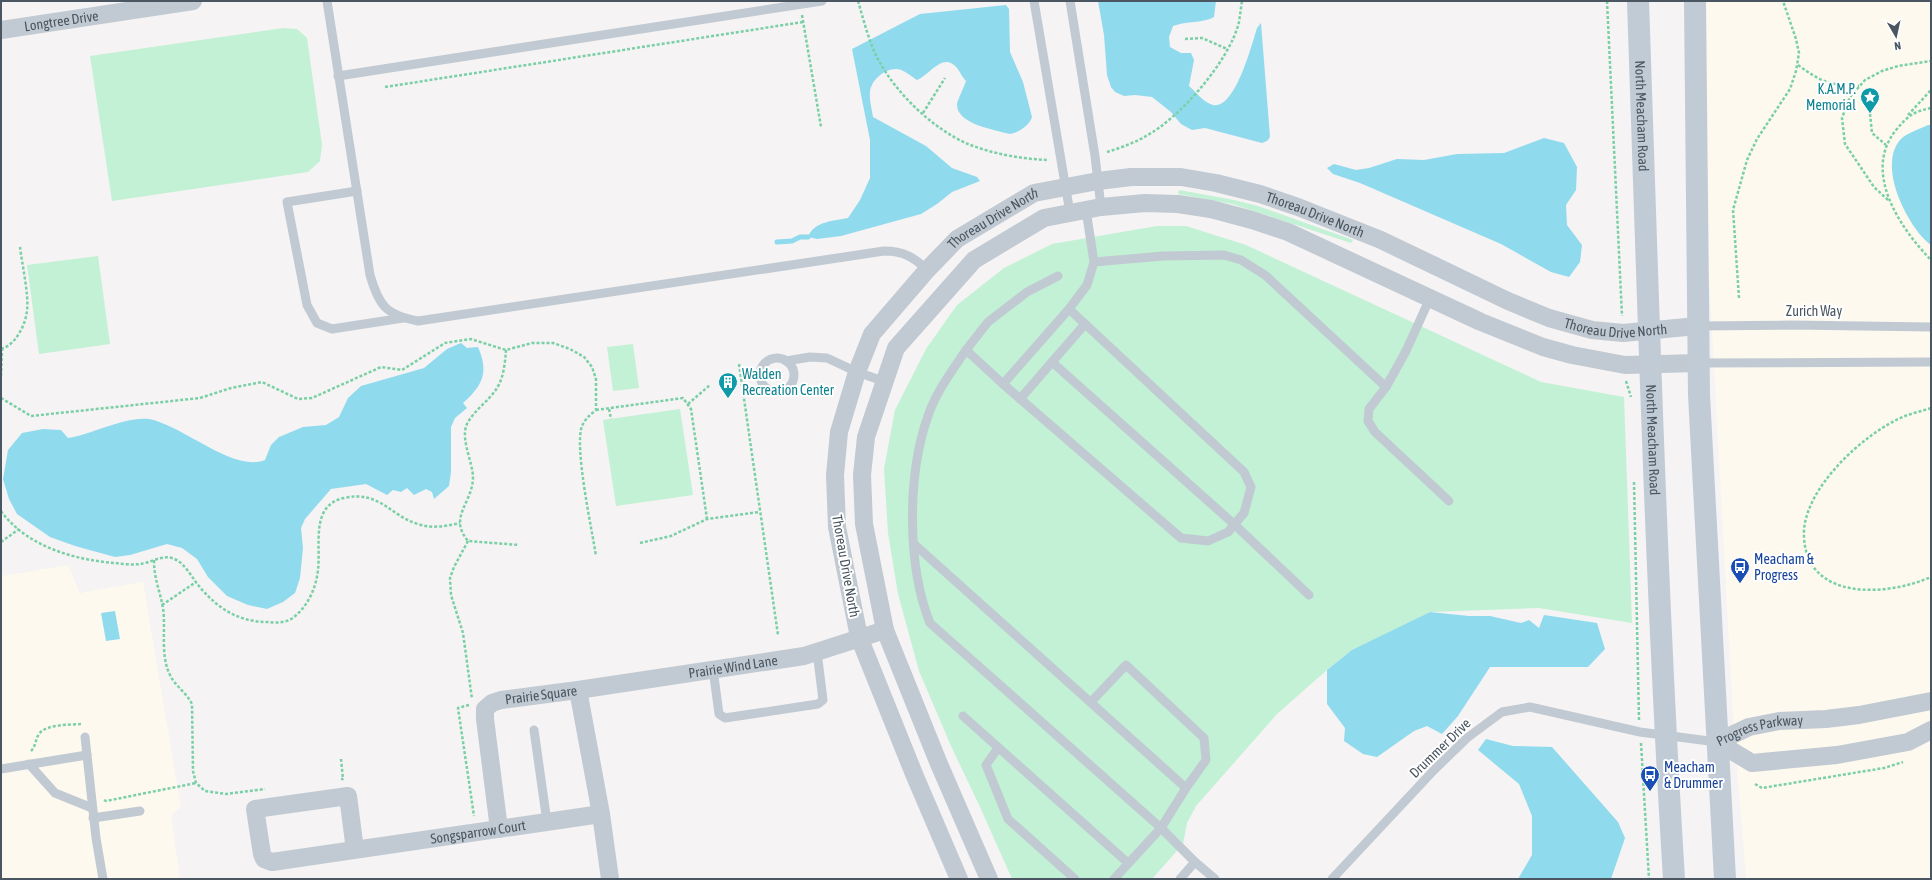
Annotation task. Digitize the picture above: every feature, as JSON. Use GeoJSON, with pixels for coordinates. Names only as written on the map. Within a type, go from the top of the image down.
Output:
{"type":"FeatureCollection","features":[{"type":"Feature","properties":{"kind":"main road","name":"North Meacham Road"},"geometry":{"type":"LineString","coordinates":[[1638,1],[1650,364],[1665,736],[1674,879]]}},
{"type":"Feature","properties":{"kind":"main road"},"geometry":{"type":"LineString","coordinates":[[1695,1],[1698,363],[1725,879]]}},
{"type":"Feature","properties":{"kind":"street","name":"Longtree Drive"},"geometry":{"type":"LineString","coordinates":[[1,30],[129,6],[192,1]]}},
{"type":"Feature","properties":{"kind":"street","name":"Thoreau Drive North"},"geometry":{"type":"LineString","coordinates":[[960,879],[914,774],[859,637],[837,527],[835,474],[839,432],[857,372],[872,334],[927,270],[957,239],[997,213],[1034,193],[1098,180],[1145,176],[1180,177],[1216,182],[1260,194],[1298,207],[1381,240],[1508,301],[1549,318],[1592,330],[1623,332],[1697,326]]}},
{"type":"Feature","properties":{"kind":"street","name":"Thoreau Drive North"},"geometry":{"type":"LineString","coordinates":[[989,879],[939,764],[885,630],[864,524],[862,476],[866,437],[883,381],[896,348],[974,260],[1044,218],[1086,210],[1145,203],[1178,204],[1211,209],[1288,232],[1488,325],[1544,347],[1572,355],[1625,365],[1698,363]]}},
{"type":"Feature","properties":{"kind":"street","name":"Prairie Wind Lane"},"geometry":{"type":"LineString","coordinates":[[578,690],[804,656],[859,637],[885,630]]}},
{"type":"Feature","properties":{"kind":"street","name":"Prairie Square"},"geometry":{"type":"LineString","coordinates":[[499,829],[485,709],[492,703],[501,700],[578,690],[601,814],[610,879]]}},
{"type":"Feature","properties":{"kind":"street","name":"Progress Parkway"},"geometry":{"type":"LineString","coordinates":[[1717,742],[1750,726],[1778,721],[1826,719],[1859,715],[1931,701]]}},
{"type":"Feature","properties":{"kind":"street","name":"Progress Parkway"},"geometry":{"type":"LineString","coordinates":[[1717,742],[1752,763],[1838,755],[1908,742],[1931,730]]}},
{"type":"Feature","properties":{"kind":"street","name":"Songsparrow Court"},"geometry":{"type":"LineString","coordinates":[[355,850],[348,796],[255,809],[262,854],[268,861],[355,850],[476,833],[601,814]]}},
{"type":"Feature","properties":{"kind":"lane"},"geometry":{"type":"LineString","coordinates":[[327,1],[370,275],[376,296],[385,308],[403,318],[418,321],[884,251],[895,251],[907,255],[920,263],[927,270]]}},
{"type":"Feature","properties":{"kind":"lane"},"geometry":{"type":"LineString","coordinates":[[338,76],[822,1]]}},
{"type":"Feature","properties":{"kind":"lane"},"geometry":{"type":"LineString","coordinates":[[1034,1],[1066,187],[1086,210]]}},
{"type":"Feature","properties":{"kind":"lane"},"geometry":{"type":"LineString","coordinates":[[1003,384],[1069,309],[1087,285],[1094,262],[1086,210],[1098,180],[1070,1]]}},
{"type":"Feature","properties":{"kind":"lane"},"geometry":{"type":"LineString","coordinates":[[357,192],[287,202],[307,306],[316,322],[332,329],[403,318]]}},
{"type":"Feature","properties":{"kind":"lane"},"geometry":{"type":"LineString","coordinates":[[1094,262],[1163,256],[1224,255],[1241,260],[1265,274],[1386,387]]}},
{"type":"Feature","properties":{"kind":"lane"},"geometry":{"type":"LineString","coordinates":[[1058,276],[1027,292],[988,322],[946,379],[928,415],[921,439],[911,517],[921,602],[930,623],[1161,828],[1195,862],[1215,879]]}},
{"type":"Feature","properties":{"kind":"lane"},"geometry":{"type":"LineString","coordinates":[[1430,298],[1406,351],[1386,387],[1369,409],[1368,421],[1375,432],[1449,501]]}},
{"type":"Feature","properties":{"kind":"lane"},"geometry":{"type":"LineString","coordinates":[[966,350],[1020,399],[1181,538],[1208,541],[1228,532],[1244,513],[1251,487],[1244,472],[1069,309]]}},
{"type":"Feature","properties":{"kind":"lane"},"geometry":{"type":"LineString","coordinates":[[1020,399],[1085,324]]}},
{"type":"Feature","properties":{"kind":"lane","name":"Zurich Way"},"geometry":{"type":"LineString","coordinates":[[1697,326],[1792,325],[1931,327]]}},
{"type":"Feature","properties":{"kind":"lane"},"geometry":{"type":"LineString","coordinates":[[786,360],[810,357],[827,358],[857,372],[883,381]]}},
{"type":"Feature","properties":{"kind":"lane"},"geometry":{"type":"LineString","coordinates":[[1052,362],[1235,525],[1309,596]]}},
{"type":"Feature","properties":{"kind":"lane"},"geometry":{"type":"LineString","coordinates":[[1698,363],[1931,362]]}},
{"type":"Feature","properties":{"kind":"lane"},"geometry":{"type":"LineString","coordinates":[[914,544],[1186,788]]}},
{"type":"Feature","properties":{"kind":"lane"},"geometry":{"type":"LineString","coordinates":[[713,669],[719,714],[725,718],[818,704],[823,700],[817,652]]}},
{"type":"Feature","properties":{"kind":"lane"},"geometry":{"type":"LineString","coordinates":[[1091,702],[1126,665],[1204,738],[1206,760],[1186,788],[1161,828],[1114,879]]}},
{"type":"Feature","properties":{"kind":"lane","name":"Drummer Drive"},"geometry":{"type":"LineString","coordinates":[[1332,879],[1434,770],[1467,738],[1502,712],[1530,707],[1640,732],[1717,742]]}},
{"type":"Feature","properties":{"kind":"lane"},"geometry":{"type":"LineString","coordinates":[[962,716],[1128,863]]}},
{"type":"Feature","properties":{"kind":"lane"},"geometry":{"type":"LineString","coordinates":[[534,730],[547,822]]}},
{"type":"Feature","properties":{"kind":"lane"},"geometry":{"type":"LineString","coordinates":[[84,737],[93,818],[103,879]]}},
{"type":"Feature","properties":{"kind":"lane"},"geometry":{"type":"LineString","coordinates":[[998,748],[986,765],[1008,819],[1076,879]]}},
{"type":"Feature","properties":{"kind":"lane"},"geometry":{"type":"LineString","coordinates":[[1,769],[87,755]]}},
{"type":"Feature","properties":{"kind":"lane"},"geometry":{"type":"LineString","coordinates":[[29,764],[55,793],[92,808]]}},
{"type":"Feature","properties":{"kind":"lane"},"geometry":{"type":"LineString","coordinates":[[93,818],[140,811]]}},
{"type":"Feature","properties":{"kind":"lane"},"geometry":{"type":"LineString","coordinates":[[1180,879],[1195,862]]}},
{"type":"Feature","properties":{"kind":"path"},"geometry":{"type":"LineString","coordinates":[[858,1],[868,36],[879,62],[909,101],[933,123],[968,144],[1024,159],[1062,160]]}},
{"type":"Feature","properties":{"kind":"path"},"geometry":{"type":"LineString","coordinates":[[1095,156],[1147,136],[1173,118],[1202,87],[1227,49],[1238,23],[1242,1]]}},
{"type":"Feature","properties":{"kind":"path"},"geometry":{"type":"LineString","coordinates":[[1607,1],[1621,304]]}},
{"type":"Feature","properties":{"kind":"path"},"geometry":{"type":"LineString","coordinates":[[1739,298],[1733,210],[1756,139],[1790,90],[1797,65],[1798,53],[1796,39],[1783,1]]}},
{"type":"Feature","properties":{"kind":"path"},"geometry":{"type":"LineString","coordinates":[[800,4],[820,127]]}},
{"type":"Feature","properties":{"kind":"path"},"geometry":{"type":"LineString","coordinates":[[384,87],[803,22]]}},
{"type":"Feature","properties":{"kind":"path"},"geometry":{"type":"LineString","coordinates":[[1185,39],[1202,38],[1227,49]]}},
{"type":"Feature","properties":{"kind":"path"},"geometry":{"type":"LineString","coordinates":[[1931,61],[1898,66],[1882,71],[1865,80],[1850,97],[1842,118],[1845,144],[1874,187],[1888,200],[1913,241],[1931,260]]}},
{"type":"Feature","properties":{"kind":"path"},"geometry":{"type":"LineString","coordinates":[[1797,65],[1820,80],[1839,86],[1860,86]]}},
{"type":"Feature","properties":{"kind":"path"},"geometry":{"type":"LineString","coordinates":[[922,113],[945,78]]}},
{"type":"Feature","properties":{"kind":"path"},"geometry":{"type":"LineString","coordinates":[[1888,200],[1883,177],[1883,156],[1886,145],[1906,117],[1931,90]]}},
{"type":"Feature","properties":{"kind":"path"},"geometry":{"type":"LineString","coordinates":[[1906,117],[1931,108]]}},
{"type":"Feature","properties":{"kind":"path"},"geometry":{"type":"LineString","coordinates":[[1870,114],[1872,133],[1886,145]]}},
{"type":"Feature","properties":{"kind":"path"},"geometry":{"type":"LineString","coordinates":[[1,376],[2,350],[17,336],[23,325],[27,309],[20,247]]}},
{"type":"Feature","properties":{"kind":"path"},"geometry":{"type":"LineString","coordinates":[[1,398],[31,416],[200,398],[231,388],[262,382],[298,400],[312,398],[381,367],[402,370],[445,343],[472,339],[506,350],[532,343],[553,343],[570,348],[584,357],[592,367],[596,379],[596,410]]}},
{"type":"Feature","properties":{"kind":"path"},"geometry":{"type":"LineString","coordinates":[[506,350],[503,374],[497,388],[467,424],[465,433],[473,478],[472,487],[459,519],[462,534],[468,541],[519,545]]}},
{"type":"Feature","properties":{"kind":"path"},"geometry":{"type":"LineString","coordinates":[[739,364],[759,512],[778,635]]}},
{"type":"Feature","properties":{"kind":"path"},"geometry":{"type":"LineString","coordinates":[[688,404],[710,385]]}},
{"type":"Feature","properties":{"kind":"path"},"geometry":{"type":"LineString","coordinates":[[1626,386],[1632,399]]}},
{"type":"Feature","properties":{"kind":"path"},"geometry":{"type":"LineString","coordinates":[[596,556],[580,447],[581,428],[585,419],[596,410],[683,398],[691,409],[707,519]]}},
{"type":"Feature","properties":{"kind":"path"},"geometry":{"type":"LineString","coordinates":[[1931,408],[1904,416],[1879,430],[1841,461],[1828,475],[1814,498],[1805,525],[1804,537],[1812,566],[1838,585],[1854,590],[1876,591],[1921,581],[1931,577]]}},
{"type":"Feature","properties":{"kind":"path"},"geometry":{"type":"LineString","coordinates":[[609,409],[611,419]]}},
{"type":"Feature","properties":{"kind":"path"},"geometry":{"type":"LineString","coordinates":[[1634,478],[1638,694]]}},
{"type":"Feature","properties":{"kind":"path"},"geometry":{"type":"LineString","coordinates":[[2,513],[27,536],[56,550],[95,562],[139,564],[164,557],[173,558],[180,562],[207,596],[222,609],[239,618],[253,622],[281,623],[293,618],[310,598],[318,570],[318,536],[321,516],[328,505],[343,498],[360,496],[375,499],[417,524],[430,527],[460,523]]}},
{"type":"Feature","properties":{"kind":"path"},"geometry":{"type":"LineString","coordinates":[[640,544],[671,536],[707,519],[759,512]]}},
{"type":"Feature","properties":{"kind":"path"},"geometry":{"type":"LineString","coordinates":[[1,542],[19,529]]}},
{"type":"Feature","properties":{"kind":"path"},"geometry":{"type":"LineString","coordinates":[[468,541],[454,567],[450,578],[450,595],[462,633],[473,704],[458,708],[476,833]]}},
{"type":"Feature","properties":{"kind":"path"},"geometry":{"type":"LineString","coordinates":[[154,560],[155,580],[162,605],[165,661],[170,676],[190,699],[192,704],[193,771],[196,783],[205,791],[226,794],[273,788]]}},
{"type":"Feature","properties":{"kind":"path"},"geometry":{"type":"LineString","coordinates":[[162,605],[196,582]]}},
{"type":"Feature","properties":{"kind":"path"},"geometry":{"type":"LineString","coordinates":[[335,780],[343,779],[341,759]]}},
{"type":"Feature","properties":{"kind":"path"},"geometry":{"type":"LineString","coordinates":[[1755,784],[1762,788],[1884,768],[1905,761]]}},
{"type":"Feature","properties":{"kind":"path"},"geometry":{"type":"LineString","coordinates":[[1643,777],[1649,879]]}},
{"type":"Feature","properties":{"kind":"shaded area"},"geometry":{"type":"Polygon","coordinates":[[[1694,1],[1931,1],[1931,879],[1746,879],[1733,716],[1694,1]]]}},
{"type":"Feature","properties":{"kind":"shaded area"},"geometry":{"type":"Polygon","coordinates":[[[68,565],[80,593],[143,582],[181,807],[171,816],[180,879],[1,879],[1,576],[68,565]]]}},
{"type":"Feature","properties":{"kind":"green space"},"geometry":{"type":"Polygon","coordinates":[[[283,28],[297,29],[307,38],[322,145],[320,161],[308,172],[112,201],[90,56],[283,28]]]}},
{"type":"Feature","properties":{"kind":"green space"},"geometry":{"type":"Polygon","coordinates":[[[1179,190],[1258,206],[1353,240],[1351,243],[1232,204],[1178,194],[1179,190]]]}},
{"type":"Feature","properties":{"kind":"green space"},"geometry":{"type":"Polygon","coordinates":[[[1157,226],[1186,226],[1246,245],[1541,382],[1624,397],[1632,623],[1539,608],[1430,612],[1347,654],[1277,714],[1196,806],[1187,823],[1183,844],[1152,879],[1012,879],[951,746],[919,671],[898,594],[888,533],[884,469],[895,410],[926,349],[957,305],[1004,268],[1052,244],[1157,226]]]}},
{"type":"Feature","properties":{"kind":"green space"},"geometry":{"type":"Polygon","coordinates":[[[98,256],[110,344],[39,354],[27,265],[98,256]]]}},
{"type":"Feature","properties":{"kind":"green space"},"geometry":{"type":"Polygon","coordinates":[[[633,344],[639,388],[613,391],[607,347],[633,344]]]}},
{"type":"Feature","properties":{"kind":"green space"},"geometry":{"type":"Polygon","coordinates":[[[680,409],[693,495],[616,506],[603,420],[680,409]]]}},
{"type":"Feature","properties":{"kind":"water"},"geometry":{"type":"Polygon","coordinates":[[[1098,1],[1216,1],[1214,17],[1173,26],[1169,37],[1170,47],[1181,53],[1191,53],[1194,60],[1189,86],[1203,100],[1213,105],[1221,104],[1235,87],[1247,61],[1257,28],[1261,23],[1270,137],[1267,141],[1262,143],[1205,128],[1192,130],[1181,124],[1171,112],[1152,97],[1135,95],[1124,96],[1115,92],[1111,87],[1107,75],[1104,35],[1098,1]]]}},
{"type":"Feature","properties":{"kind":"water"},"geometry":{"type":"Polygon","coordinates":[[[1006,5],[1009,9],[1010,52],[1023,82],[1032,117],[1029,123],[1020,130],[1010,134],[986,128],[963,117],[958,111],[957,104],[966,81],[952,63],[942,63],[917,80],[900,70],[888,70],[876,79],[870,92],[873,117],[926,146],[952,168],[977,177],[980,181],[952,192],[921,214],[841,236],[817,239],[808,237],[815,228],[820,225],[831,221],[848,218],[860,200],[870,178],[870,140],[852,49],[920,14],[1006,5]]]}},
{"type":"Feature","properties":{"kind":"water"},"geometry":{"type":"Polygon","coordinates":[[[1928,125],[1931,125],[1931,245],[1922,237],[1905,211],[1893,179],[1892,164],[1894,150],[1901,139],[1928,125]]]}},
{"type":"Feature","properties":{"kind":"water"},"geometry":{"type":"Polygon","coordinates":[[[1544,138],[1564,143],[1577,167],[1576,190],[1566,205],[1567,225],[1582,245],[1580,262],[1569,277],[1551,272],[1501,244],[1360,183],[1333,174],[1327,168],[1334,164],[1356,170],[1369,168],[1397,159],[1424,160],[1457,154],[1504,153],[1544,138]]]}},
{"type":"Feature","properties":{"kind":"water"},"geometry":{"type":"Polygon","coordinates":[[[461,343],[467,348],[478,347],[483,364],[483,371],[479,384],[463,403],[467,408],[455,418],[451,427],[451,472],[449,486],[434,499],[432,492],[426,489],[414,495],[407,488],[401,492],[393,490],[387,495],[366,484],[331,489],[305,519],[301,528],[303,548],[300,578],[295,593],[283,602],[267,609],[248,605],[227,596],[208,577],[197,559],[182,548],[167,544],[130,555],[115,557],[75,546],[50,537],[17,514],[9,499],[3,479],[8,450],[22,433],[43,429],[61,430],[68,438],[130,420],[149,419],[162,423],[208,447],[238,460],[252,462],[265,460],[271,445],[279,437],[303,427],[326,425],[339,417],[348,398],[361,386],[424,368],[447,349],[461,343]]]}},
{"type":"Feature","properties":{"kind":"water"},"geometry":{"type":"Polygon","coordinates":[[[115,611],[120,639],[106,641],[101,613],[115,611]]]}},
{"type":"Feature","properties":{"kind":"water"},"geometry":{"type":"Polygon","coordinates":[[[1430,612],[1469,616],[1490,616],[1521,623],[1529,620],[1539,628],[1544,615],[1597,623],[1605,649],[1588,667],[1490,667],[1458,716],[1442,734],[1427,726],[1414,731],[1377,757],[1363,754],[1344,741],[1345,728],[1327,704],[1327,670],[1352,650],[1430,612]]]}},
{"type":"Feature","properties":{"kind":"water"},"geometry":{"type":"Polygon","coordinates":[[[1486,739],[1513,746],[1552,747],[1618,822],[1625,838],[1611,879],[1518,879],[1532,855],[1532,816],[1519,784],[1478,750],[1486,739]]]}},
{"type":"Feature","properties":{"kind":"waterway"},"geometry":{"type":"LineString","coordinates":[[777,242],[792,241],[800,237],[808,237]]}},
{"type":"Feature","properties":{"kind":"place","name":"K.A.M.P. Memorial"},"geometry":{"type":"Point","coordinates":[1870,114]}},
{"type":"Feature","properties":{"kind":"place","name":"Walden Recreation Center"},"geometry":{"type":"Point","coordinates":[728,399]}},
{"type":"Feature","properties":{"kind":"place","name":"Meacham & Progress"},"geometry":{"type":"Point","coordinates":[1740,584]}},
{"type":"Feature","properties":{"kind":"place","name":"Meacham & Drummer"},"geometry":{"type":"Point","coordinates":[1650,792]}}]}
